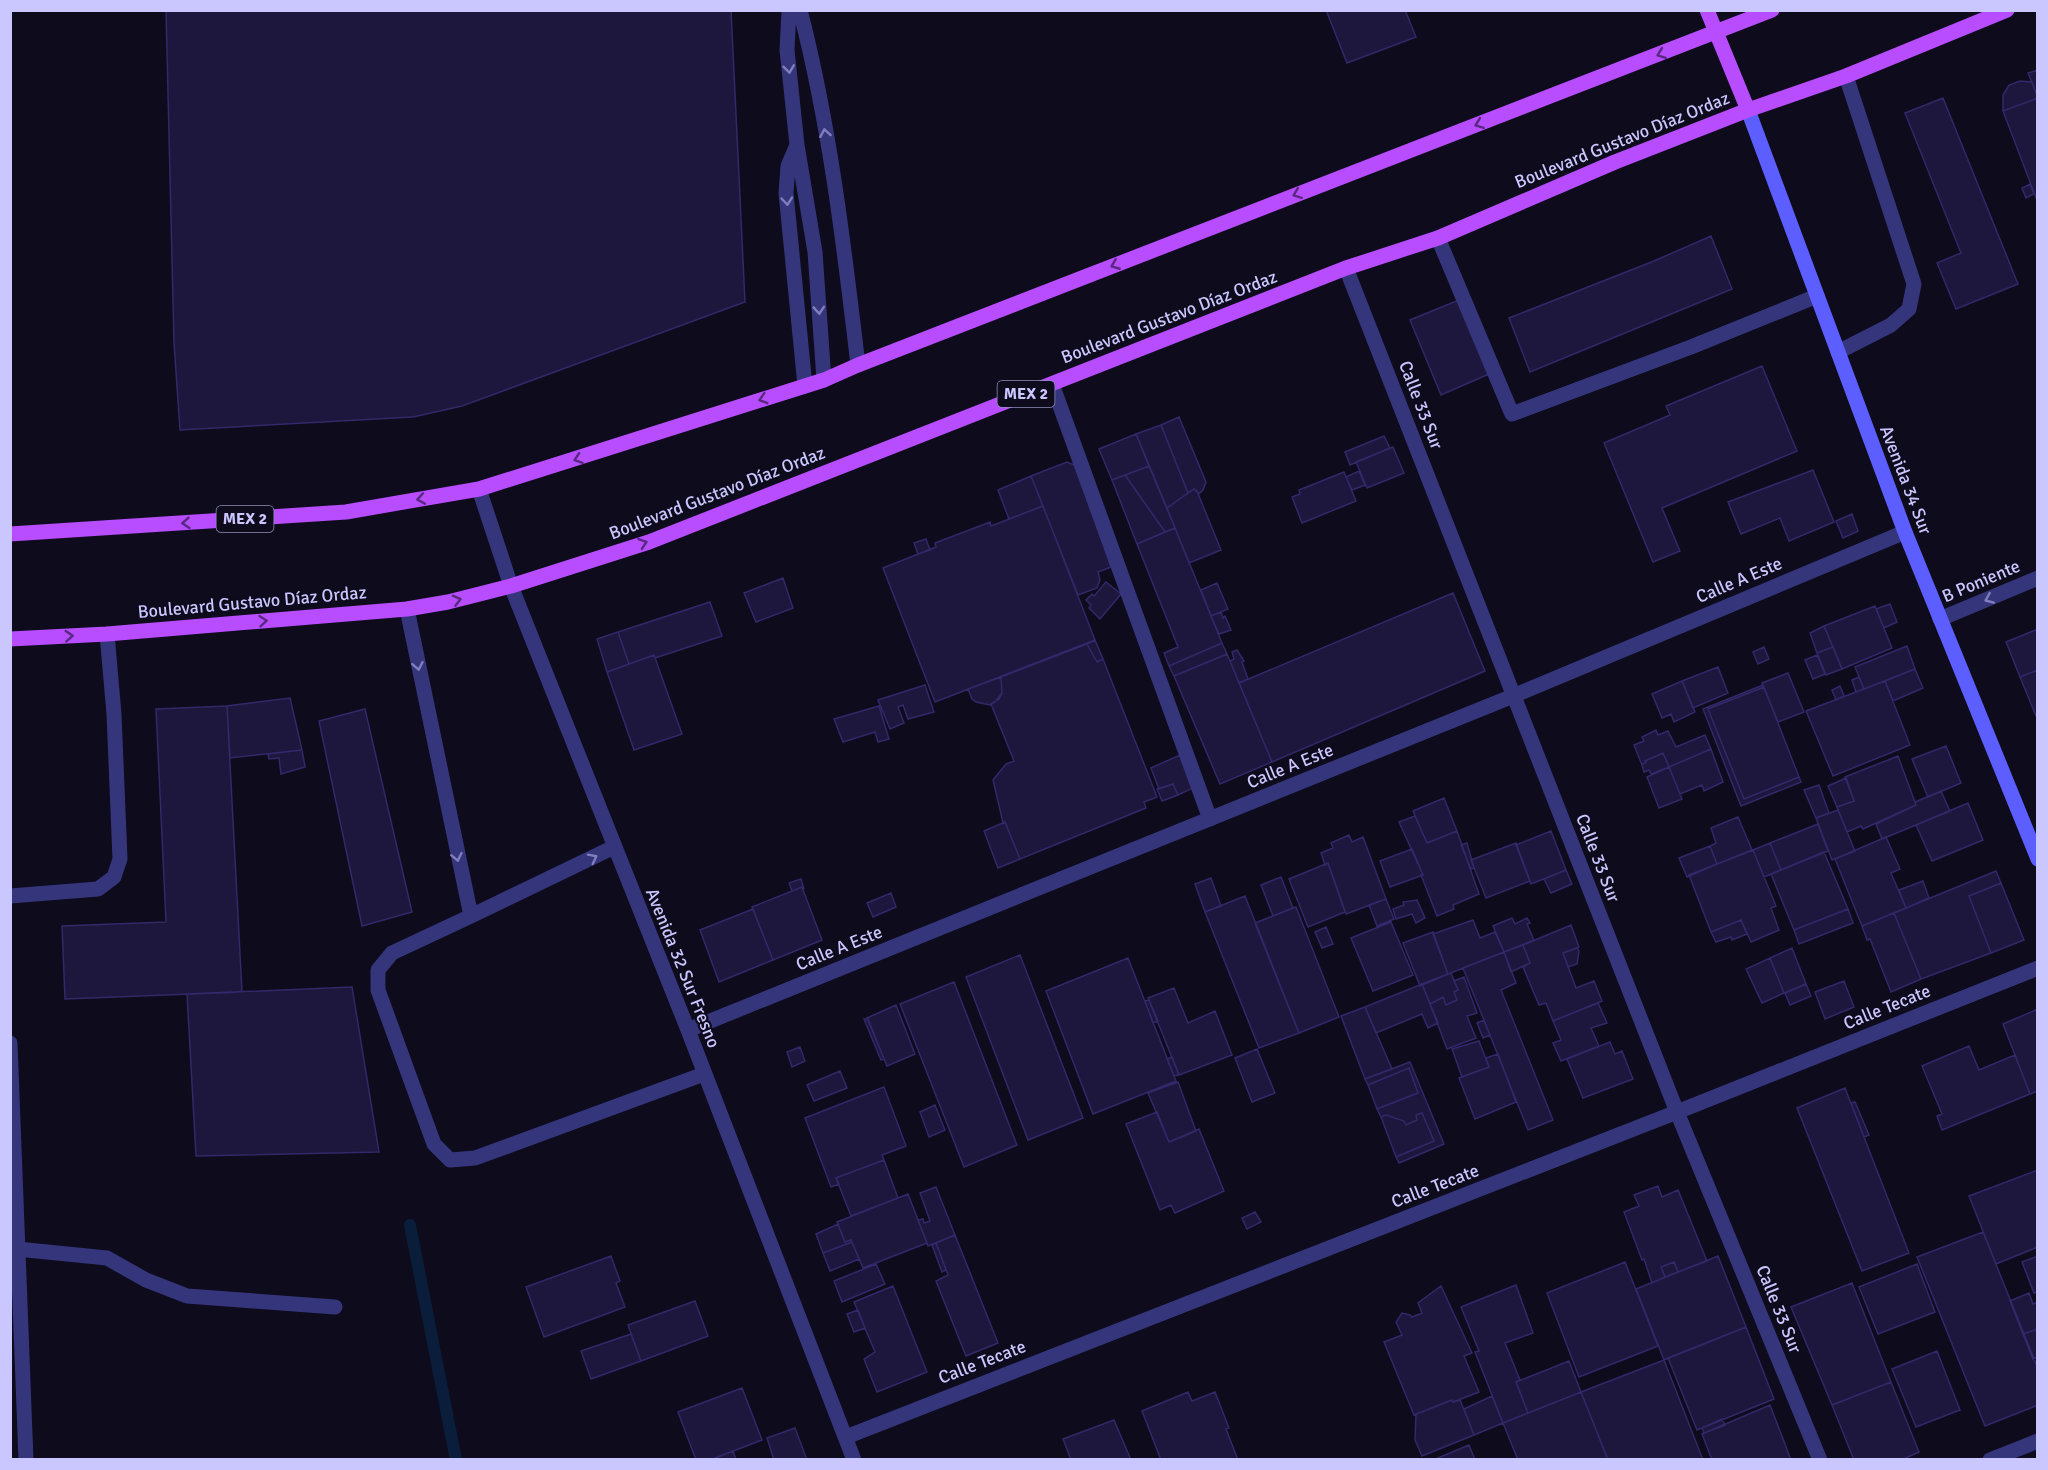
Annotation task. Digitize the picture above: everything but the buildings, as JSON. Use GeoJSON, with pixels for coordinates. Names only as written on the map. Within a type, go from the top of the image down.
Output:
{"type":"FeatureCollection","features":[{"type":"Feature","properties":{"kind":"main road"},"geometry":{"type":"LineString","coordinates":[[1707,10],[1748,110]]}},
{"type":"Feature","properties":{"kind":"main road","name":"MEX 2"},"geometry":{"type":"LineString","coordinates":[[10,534],[346,512],[479,489],[824,380],[1772,10]]}},
{"type":"Feature","properties":{"kind":"main road","name":"Boulevard Gustavo Díaz Ordaz"},"geometry":{"type":"LineString","coordinates":[[10,639],[107,634],[407,609],[448,602],[511,586],[648,542],[1346,268],[1438,238],[1615,162],[1748,110],[1846,76],[2007,10]]}},
{"type":"Feature","properties":{"kind":"main road","name":"Avenida 34 Sur"},"geometry":{"type":"LineString","coordinates":[[1748,110],[1905,532],[2037,859]]}},
{"type":"Feature","properties":{"kind":"street"},"geometry":{"type":"LineString","coordinates":[[789,10],[787,50],[797,145],[815,252],[824,380]]}},
{"type":"Feature","properties":{"kind":"street"},"geometry":{"type":"LineString","coordinates":[[800,10],[810,47],[843,232],[858,365]]}},
{"type":"Feature","properties":{"kind":"street"},"geometry":{"type":"LineString","coordinates":[[1838,352],[1892,325],[1909,309],[1914,284],[1846,76]]}},
{"type":"Feature","properties":{"kind":"street"},"geometry":{"type":"LineString","coordinates":[[797,145],[788,166],[786,193],[805,386]]}},
{"type":"Feature","properties":{"kind":"street"},"geometry":{"type":"LineString","coordinates":[[1438,238],[1512,414],[1691,347],[1817,296]]}},
{"type":"Feature","properties":{"kind":"street","name":"Calle 33 Sur"},"geometry":{"type":"LineString","coordinates":[[1346,268],[1677,1112],[1820,1460]]}},
{"type":"Feature","properties":{"kind":"street"},"geometry":{"type":"LineString","coordinates":[[1052,384],[1210,819]]}},
{"type":"Feature","properties":{"kind":"street","name":"Avenida 32 Sur Fresno"},"geometry":{"type":"LineString","coordinates":[[479,489],[511,586],[688,1030],[854,1460]]}},
{"type":"Feature","properties":{"kind":"street","name":"Calle A Este"},"geometry":{"type":"LineString","coordinates":[[688,1030],[1514,696],[1905,532]]}},
{"type":"Feature","properties":{"kind":"street","name":"B Poniente"},"geometry":{"type":"LineString","coordinates":[[1940,619],[2037,578]]}},
{"type":"Feature","properties":{"kind":"street"},"geometry":{"type":"LineString","coordinates":[[407,609],[471,916]]}},
{"type":"Feature","properties":{"kind":"street"},"geometry":{"type":"LineString","coordinates":[[10,896],[98,889],[114,877],[120,859],[114,714],[107,634]]}},
{"type":"Feature","properties":{"kind":"street"},"geometry":{"type":"LineString","coordinates":[[614,847],[392,953],[378,970],[378,990],[434,1144],[450,1160],[475,1158],[704,1074]]}},
{"type":"Feature","properties":{"kind":"street","name":"Calle Tecate"},"geometry":{"type":"LineString","coordinates":[[846,1437],[1677,1112],[2037,968]]}},
{"type":"Feature","properties":{"kind":"street"},"geometry":{"type":"LineString","coordinates":[[10,1043],[13,1206],[26,1460]]}},
{"type":"Feature","properties":{"kind":"street"},"geometry":{"type":"LineString","coordinates":[[17,1249],[107,1258],[146,1280],[187,1296],[335,1307]]}},
{"type":"Feature","properties":{"kind":"street"},"geometry":{"type":"LineString","coordinates":[[1990,1460],[2037,1441]]}},
{"type":"Feature","properties":{"kind":"waterway"},"geometry":{"type":"LineString","coordinates":[[410,1225],[456,1460]]}}]}
